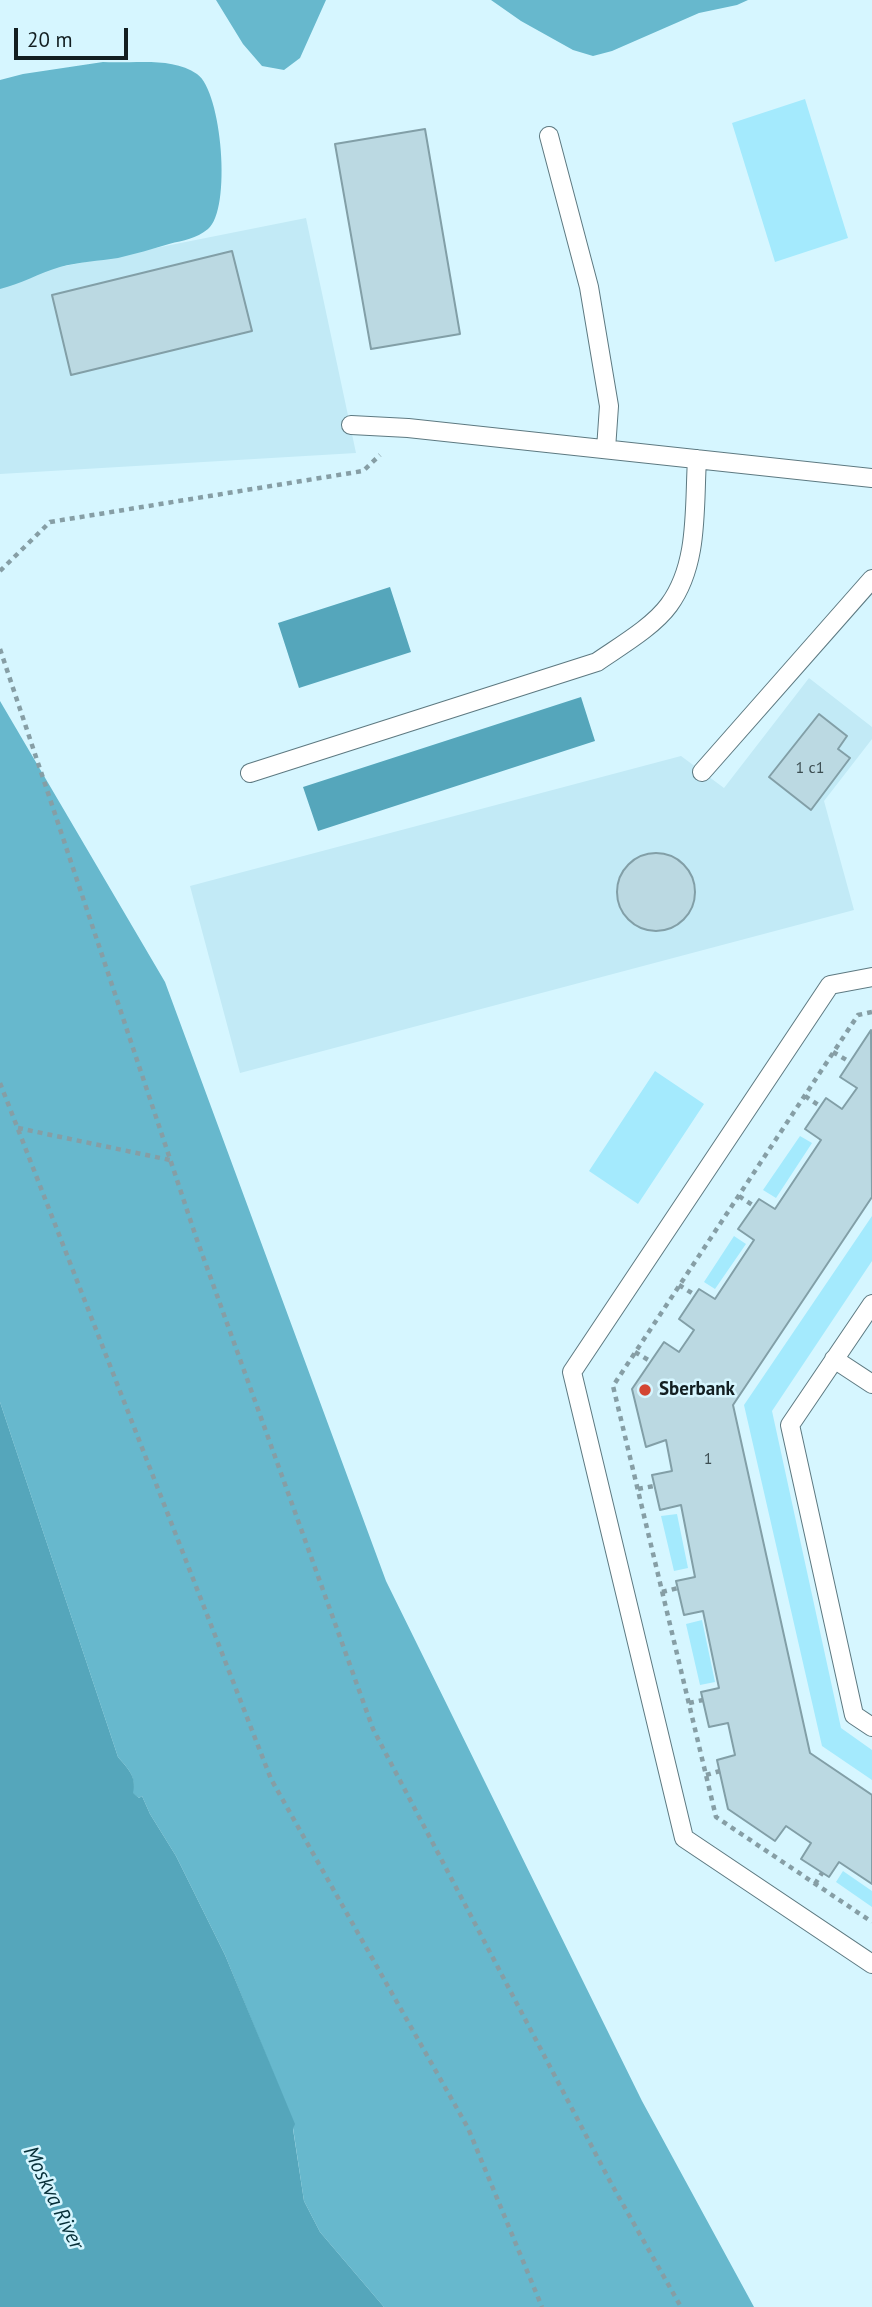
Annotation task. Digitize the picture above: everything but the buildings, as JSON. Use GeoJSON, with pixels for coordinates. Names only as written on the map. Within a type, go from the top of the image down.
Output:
{"type":"FeatureCollection","features":[{"type":"Feature","properties":{"kind":"lane"},"geometry":{"type":"LineString","coordinates":[[549,136],[589,287],[609,406],[606,449]]}},
{"type":"Feature","properties":{"kind":"lane"},"geometry":{"type":"LineString","coordinates":[[351,425],[408,428],[872,478]]}},
{"type":"Feature","properties":{"kind":"lane"},"geometry":{"type":"LineString","coordinates":[[250,773],[597,662],[643,629],[669,605],[690,564],[698,459]]}},
{"type":"Feature","properties":{"kind":"lane"},"geometry":{"type":"LineString","coordinates":[[702,772],[872,579]]}},
{"type":"Feature","properties":{"kind":"lane"},"geometry":{"type":"LineString","coordinates":[[872,977],[830,985],[572,1372],[684,1838],[872,1964]]}},
{"type":"Feature","properties":{"kind":"lane"},"geometry":{"type":"LineString","coordinates":[[872,1304],[790,1425],[854,1715],[872,1727]]}},
{"type":"Feature","properties":{"kind":"lane"},"geometry":{"type":"LineString","coordinates":[[834,1359],[872,1384]]}},
{"type":"Feature","properties":{"kind":"path"},"geometry":{"type":"LineString","coordinates":[[0,570],[50,522],[363,471],[408,428]]}},
{"type":"Feature","properties":{"kind":"path"},"geometry":{"type":"LineString","coordinates":[[0,649],[201,1250],[373,1729],[612,2185],[681,2307]]}},
{"type":"Feature","properties":{"kind":"path"},"geometry":{"type":"LineString","coordinates":[[872,1012],[858,1015],[613,1386],[716,1817],[872,1922]]}},
{"type":"Feature","properties":{"kind":"path"},"geometry":{"type":"LineString","coordinates":[[834,1052],[850,1062]]}},
{"type":"Feature","properties":{"kind":"path"},"geometry":{"type":"LineString","coordinates":[[0,1083],[271,1779],[468,2128],[542,2307]]}},
{"type":"Feature","properties":{"kind":"path"},"geometry":{"type":"LineString","coordinates":[[804,1096],[820,1106]]}},
{"type":"Feature","properties":{"kind":"path"},"geometry":{"type":"LineString","coordinates":[[17,1128],[171,1161]]}},
{"type":"Feature","properties":{"kind":"path"},"geometry":{"type":"LineString","coordinates":[[739,1196],[754,1206]]}},
{"type":"Feature","properties":{"kind":"path"},"geometry":{"type":"LineString","coordinates":[[679,1285],[695,1295]]}},
{"type":"Feature","properties":{"kind":"path"},"geometry":{"type":"LineString","coordinates":[[635,1352],[650,1361]]}},
{"type":"Feature","properties":{"kind":"path"},"geometry":{"type":"LineString","coordinates":[[638,1489],[654,1486]]}},
{"type":"Feature","properties":{"kind":"path"},"geometry":{"type":"LineString","coordinates":[[662,1592],[678,1588]]}},
{"type":"Feature","properties":{"kind":"path"},"geometry":{"type":"LineString","coordinates":[[689,1703],[703,1700]]}},
{"type":"Feature","properties":{"kind":"path"},"geometry":{"type":"LineString","coordinates":[[706,1775],[720,1771]]}},
{"type":"Feature","properties":{"kind":"path"},"geometry":{"type":"LineString","coordinates":[[814,1884],[822,1873]]}},
{"type":"Feature","properties":{"kind":"shaded area"},"geometry":{"type":"Polygon","coordinates":[[[216,0],[326,0],[300,58],[284,70],[262,66],[243,44],[216,0]]]}},
{"type":"Feature","properties":{"kind":"shaded area"},"geometry":{"type":"Polygon","coordinates":[[[491,0],[748,0],[699,13],[612,51],[593,56],[573,50],[521,21],[491,0]]]}},
{"type":"Feature","properties":{"kind":"shaded area"},"geometry":{"type":"Polygon","coordinates":[[[103,62],[176,65],[197,74],[206,85],[213,103],[221,151],[220,199],[215,218],[208,229],[190,239],[118,258],[60,267],[0,289],[0,80],[103,62]]]}},
{"type":"Feature","properties":{"kind":"shaded area"},"geometry":{"type":"Polygon","coordinates":[[[805,99],[848,238],[775,262],[732,123],[805,99]]]}},
{"type":"Feature","properties":{"kind":"shaded area"},"geometry":{"type":"Polygon","coordinates":[[[306,218],[356,453],[0,474],[0,279],[306,218]]]}},
{"type":"Feature","properties":{"kind":"shaded area"},"geometry":{"type":"Polygon","coordinates":[[[809,678],[872,727],[872,739],[824,801],[854,910],[240,1073],[190,886],[681,756],[724,788],[809,678]]]}},
{"type":"Feature","properties":{"kind":"shaded area"},"geometry":{"type":"Polygon","coordinates":[[[0,701],[165,982],[386,1581],[642,2101],[754,2307],[384,2307],[320,2232],[304,2201],[294,2124],[225,1955],[176,1856],[142,1796],[139,1798],[132,1793],[132,1777],[118,1757],[0,1402],[0,701]]]}},
{"type":"Feature","properties":{"kind":"shaded area"},"geometry":{"type":"Polygon","coordinates":[[[655,1071],[704,1104],[638,1204],[589,1171],[655,1071]]]}},
{"type":"Feature","properties":{"kind":"shaded area"},"geometry":{"type":"Polygon","coordinates":[[[800,1136],[812,1143],[776,1198],[763,1190],[800,1136]]]}},
{"type":"Feature","properties":{"kind":"shaded area"},"geometry":{"type":"Polygon","coordinates":[[[872,1216],[872,1261],[772,1411],[841,1728],[872,1750],[872,1780],[822,1746],[744,1405],[872,1216]]]}},
{"type":"Feature","properties":{"kind":"shaded area"},"geometry":{"type":"Polygon","coordinates":[[[734,1236],[746,1244],[715,1289],[704,1282],[734,1236]]]}},
{"type":"Feature","properties":{"kind":"shaded area"},"geometry":{"type":"Polygon","coordinates":[[[677,1514],[688,1568],[674,1571],[661,1516],[677,1514]]]}},
{"type":"Feature","properties":{"kind":"shaded area"},"geometry":{"type":"Polygon","coordinates":[[[702,1620],[715,1682],[700,1685],[686,1624],[702,1620]]]}},
{"type":"Feature","properties":{"kind":"shaded area"},"geometry":{"type":"Polygon","coordinates":[[[843,1871],[872,1891],[872,1907],[836,1882],[843,1871]]]}},
{"type":"Feature","properties":{"kind":"water"},"geometry":{"type":"Polygon","coordinates":[[[390,587],[411,652],[299,688],[278,623],[390,587]]]}},
{"type":"Feature","properties":{"kind":"water"},"geometry":{"type":"Polygon","coordinates":[[[581,697],[595,741],[318,831],[303,787],[581,697]]]}},
{"type":"Feature","properties":{"kind":"water","name":"Moskva River"},"geometry":{"type":"Polygon","coordinates":[[[0,1402],[118,1757],[133,1777],[133,1793],[139,1798],[142,1796],[176,1856],[225,1955],[295,2124],[293,2129],[304,2201],[320,2232],[384,2307],[0,2307],[0,1402]]]}},
{"type":"Feature","properties":{"kind":"place","name":"Sberbank"},"geometry":{"type":"Point","coordinates":[645,1390]}}]}
